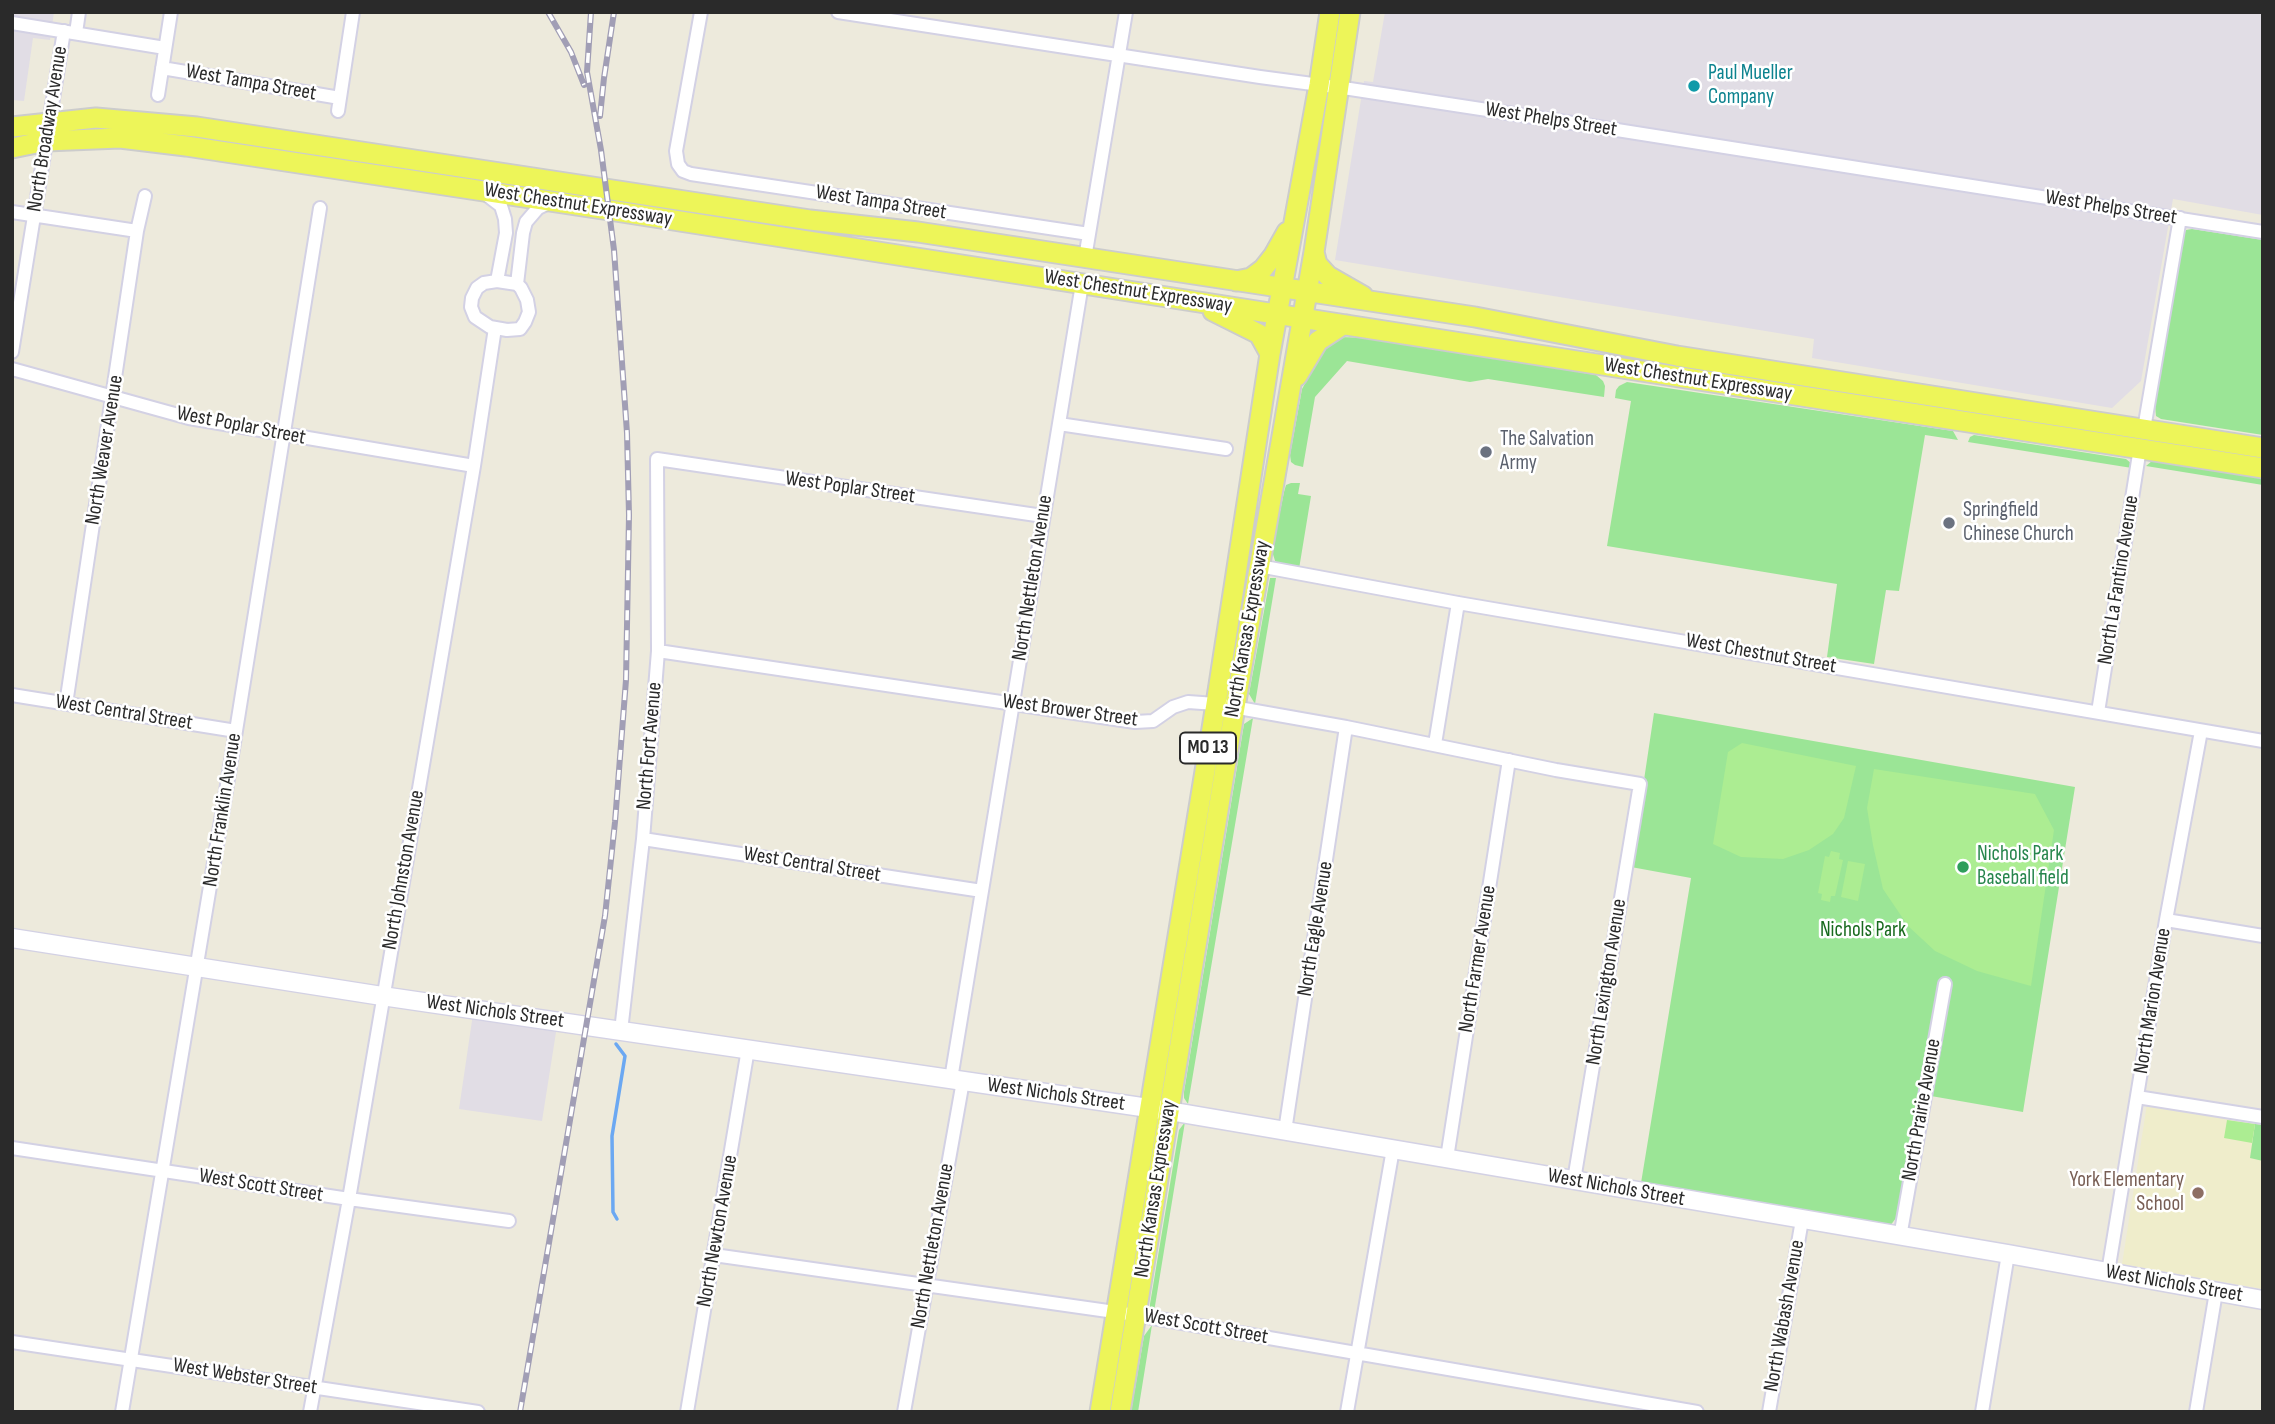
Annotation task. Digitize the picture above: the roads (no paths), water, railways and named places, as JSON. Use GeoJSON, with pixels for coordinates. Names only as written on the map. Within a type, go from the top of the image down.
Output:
{"type":"FeatureCollection","features":[{"type":"Feature","properties":{"kind":"main road","name":"North Kansas Expressway"},"geometry":{"type":"LineString","coordinates":[[1100,1412],[1126,1314],[1225,706],[1270,354],[1330,12]]}},
{"type":"Feature","properties":{"kind":"main road","name":"North Kansas Expressway"},"geometry":{"type":"LineString","coordinates":[[1225,706],[1259,566],[1314,252],[1350,12]]}},
{"type":"Feature","properties":{"kind":"main road","name":"West Chestnut Expressway"},"geometry":{"type":"LineString","coordinates":[[12,148],[48,131],[96,118],[197,127],[810,220],[918,232],[1475,317],[1677,356],[2263,448]]}},
{"type":"Feature","properties":{"kind":"main road","name":"West Chestnut Expressway"},"geometry":{"type":"LineString","coordinates":[[12,127],[134,140],[481,190],[2263,468]]}},
{"type":"Feature","properties":{"kind":"main road"},"geometry":{"type":"LineString","coordinates":[[1225,280],[1251,278],[1263,269],[1274,255],[1298,205]]}},
{"type":"Feature","properties":{"kind":"main road"},"geometry":{"type":"LineString","coordinates":[[1314,252],[1317,264],[1328,276],[1376,303]]}},
{"type":"Feature","properties":{"kind":"main road"},"geometry":{"type":"LineString","coordinates":[[1190,300],[1249,327],[1259,334],[1270,354]]}},
{"type":"Feature","properties":{"kind":"main road"},"geometry":{"type":"LineString","coordinates":[[1288,396],[1303,363],[1318,341],[1341,326],[1349,325]]}},
{"type":"Feature","properties":{"kind":"main road","name":"North Kansas Expressway"},"geometry":{"type":"LineString","coordinates":[[1120,1412],[1126,1314]]}},
{"type":"Feature","properties":{"kind":"street","name":"North Broadway Avenue"},"geometry":{"type":"LineString","coordinates":[[12,352],[48,131],[70,32],[79,12]]}},
{"type":"Feature","properties":{"kind":"street"},"geometry":{"type":"LineString","coordinates":[[158,95],[171,12]]}},
{"type":"Feature","properties":{"kind":"street","name":"West Tampa Street"},"geometry":{"type":"LineString","coordinates":[[162,68],[339,104],[353,12]]}},
{"type":"Feature","properties":{"kind":"street","name":"West Tampa Street"},"geometry":{"type":"LineString","coordinates":[[701,12],[676,151],[678,164],[683,171],[1089,234]]}},
{"type":"Feature","properties":{"kind":"street","name":"West Phelps Street"},"geometry":{"type":"LineString","coordinates":[[838,12],[1340,87],[2263,232]]}},
{"type":"Feature","properties":{"kind":"street"},"geometry":{"type":"LineString","coordinates":[[1085,258],[1126,12]]}},
{"type":"Feature","properties":{"kind":"street","name":"West Tampa Street"},"geometry":{"type":"LineString","coordinates":[[12,23],[165,48]]}},
{"type":"Feature","properties":{"kind":"street"},"geometry":{"type":"LineString","coordinates":[[481,190],[501,206],[505,219],[506,233],[496,281]]}},
{"type":"Feature","properties":{"kind":"street","name":"North Weaver Avenue"},"geometry":{"type":"LineString","coordinates":[[66,704],[137,231],[145,196]]}},
{"type":"Feature","properties":{"kind":"street"},"geometry":{"type":"LineString","coordinates":[[517,284],[526,222],[538,208],[552,201]]}},
{"type":"Feature","properties":{"kind":"street","name":"North Franklin Avenue"},"geometry":{"type":"LineString","coordinates":[[122,1412],[320,208]]}},
{"type":"Feature","properties":{"kind":"street"},"geometry":{"type":"LineString","coordinates":[[12,212],[137,231]]}},
{"type":"Feature","properties":{"kind":"street"},"geometry":{"type":"LineString","coordinates":[[2144,429],[2180,218]]}},
{"type":"Feature","properties":{"kind":"street"},"geometry":{"type":"LineString","coordinates":[[496,281],[517,284],[527,300],[529,312],[520,329],[495,328],[484,325],[475,317],[471,307],[477,288],[484,283],[496,281]]}},
{"type":"Feature","properties":{"kind":"street","name":"North Nettleton Avenue"},"geometry":{"type":"LineString","coordinates":[[904,1412],[957,1080],[982,891],[1082,284]]}},
{"type":"Feature","properties":{"kind":"street","name":"North Johnston Avenue"},"geometry":{"type":"LineString","coordinates":[[310,1412],[349,1199],[474,466],[495,328]]}},
{"type":"Feature","properties":{"kind":"street","name":"West Poplar Street"},"geometry":{"type":"LineString","coordinates":[[12,369],[189,418],[474,466]]}},
{"type":"Feature","properties":{"kind":"street"},"geometry":{"type":"LineString","coordinates":[[1059,424],[1226,449]]}},
{"type":"Feature","properties":{"kind":"street","name":"North La Fantino Avenue"},"geometry":{"type":"LineString","coordinates":[[2098,712],[2140,449]]}},
{"type":"Feature","properties":{"kind":"street","name":"West Poplar Street"},"geometry":{"type":"LineString","coordinates":[[657,459],[1043,516]]}},
{"type":"Feature","properties":{"kind":"street","name":"North Fort Avenue"},"geometry":{"type":"LineString","coordinates":[[621,1031],[643,839],[658,651],[657,459]]}},
{"type":"Feature","properties":{"kind":"street","name":"West Chestnut Street"},"geometry":{"type":"LineString","coordinates":[[1259,566],[1458,603],[2263,741]]}},
{"type":"Feature","properties":{"kind":"street"},"geometry":{"type":"LineString","coordinates":[[1435,744],[1458,603]]}},
{"type":"Feature","properties":{"kind":"street","name":"West Brower Street"},"geometry":{"type":"LineString","coordinates":[[658,651],[1146,723],[1188,702],[1225,706],[1640,784]]}},
{"type":"Feature","properties":{"kind":"street","name":"West Central Street"},"geometry":{"type":"LineString","coordinates":[[12,695],[236,730]]}},
{"type":"Feature","properties":{"kind":"street","name":"North Eagle Avenue"},"geometry":{"type":"LineString","coordinates":[[1284,1131],[1346,727]]}},
{"type":"Feature","properties":{"kind":"street","name":"North Marion Avenue"},"geometry":{"type":"LineString","coordinates":[[2108,1272],[2166,920],[2201,731]]}},
{"type":"Feature","properties":{"kind":"street","name":"North Farmer Avenue"},"geometry":{"type":"LineString","coordinates":[[1447,1158],[1509,760]]}},
{"type":"Feature","properties":{"kind":"street","name":"North Lexington Avenue"},"geometry":{"type":"LineString","coordinates":[[1574,1180],[1640,784]]}},
{"type":"Feature","properties":{"kind":"street","name":"West Central Street"},"geometry":{"type":"LineString","coordinates":[[643,839],[982,891]]}},
{"type":"Feature","properties":{"kind":"street"},"geometry":{"type":"LineString","coordinates":[[2166,920],[2263,936]]}},
{"type":"Feature","properties":{"kind":"street","name":"West Nichols Street"},"geometry":{"type":"LineString","coordinates":[[12,938],[382,996],[1159,1110],[2263,1300]]}},
{"type":"Feature","properties":{"kind":"street","name":"North Prairie Avenue"},"geometry":{"type":"LineString","coordinates":[[1900,1237],[1945,984]]}},
{"type":"Feature","properties":{"kind":"street","name":"North Newton Avenue"},"geometry":{"type":"LineString","coordinates":[[687,1412],[748,1049]]}},
{"type":"Feature","properties":{"kind":"street"},"geometry":{"type":"LineString","coordinates":[[2137,1097],[2263,1117]]}},
{"type":"Feature","properties":{"kind":"street","name":"West Scott Street"},"geometry":{"type":"LineString","coordinates":[[12,1148],[509,1221]]}},
{"type":"Feature","properties":{"kind":"street"},"geometry":{"type":"LineString","coordinates":[[1346,1412],[1393,1149]]}},
{"type":"Feature","properties":{"kind":"street","name":"North Wabash Avenue"},"geometry":{"type":"LineString","coordinates":[[1769,1412],[1802,1220]]}},
{"type":"Feature","properties":{"kind":"street"},"geometry":{"type":"LineString","coordinates":[[1982,1412],[2008,1254]]}},
{"type":"Feature","properties":{"kind":"street","name":"West Scott Street"},"geometry":{"type":"LineString","coordinates":[[714,1255],[1126,1314],[1697,1412]]}},
{"type":"Feature","properties":{"kind":"street"},"geometry":{"type":"LineString","coordinates":[[2196,1412],[2216,1292]]}},
{"type":"Feature","properties":{"kind":"street","name":"West Webster Street"},"geometry":{"type":"LineString","coordinates":[[12,1342],[478,1412]]}},
{"type":"Feature","properties":{"kind":"waterway"},"geometry":{"type":"LineString","coordinates":[[616,1044],[625,1056],[612,1136],[613,1212],[617,1219]]}},
{"type":"Feature","properties":{"kind":"railway"},"geometry":{"type":"LineString","coordinates":[[548,12],[571,52],[584,85]]}},
{"type":"Feature","properties":{"kind":"railway"},"geometry":{"type":"LineString","coordinates":[[520,1412],[605,916],[626,680],[629,515],[627,433],[614,250],[601,150],[587,72],[591,12]]}},
{"type":"Feature","properties":{"kind":"railway"},"geometry":{"type":"LineString","coordinates":[[600,116],[614,12]]}},
{"type":"Feature","properties":{"kind":"place","name":"Paul Mueller Company"},"geometry":{"type":"Point","coordinates":[1694,86]}},
{"type":"Feature","properties":{"kind":"place","name":"The Salvation Army"},"geometry":{"type":"Point","coordinates":[1486,452]}},
{"type":"Feature","properties":{"kind":"place","name":"Springfield Chinese Church"},"geometry":{"type":"Point","coordinates":[1949,523]}},
{"type":"Feature","properties":{"kind":"place","name":"Nichols Park Baseball field"},"geometry":{"type":"Point","coordinates":[1963,867]}},
{"type":"Feature","properties":{"kind":"place","name":"York Elementary School"},"geometry":{"type":"Point","coordinates":[2198,1193]}},
{"type":"Feature","properties":{"kind":"park label","name":"Nichols Park"},"geometry":{"type":"Point","coordinates":[1863,931]}}]}
